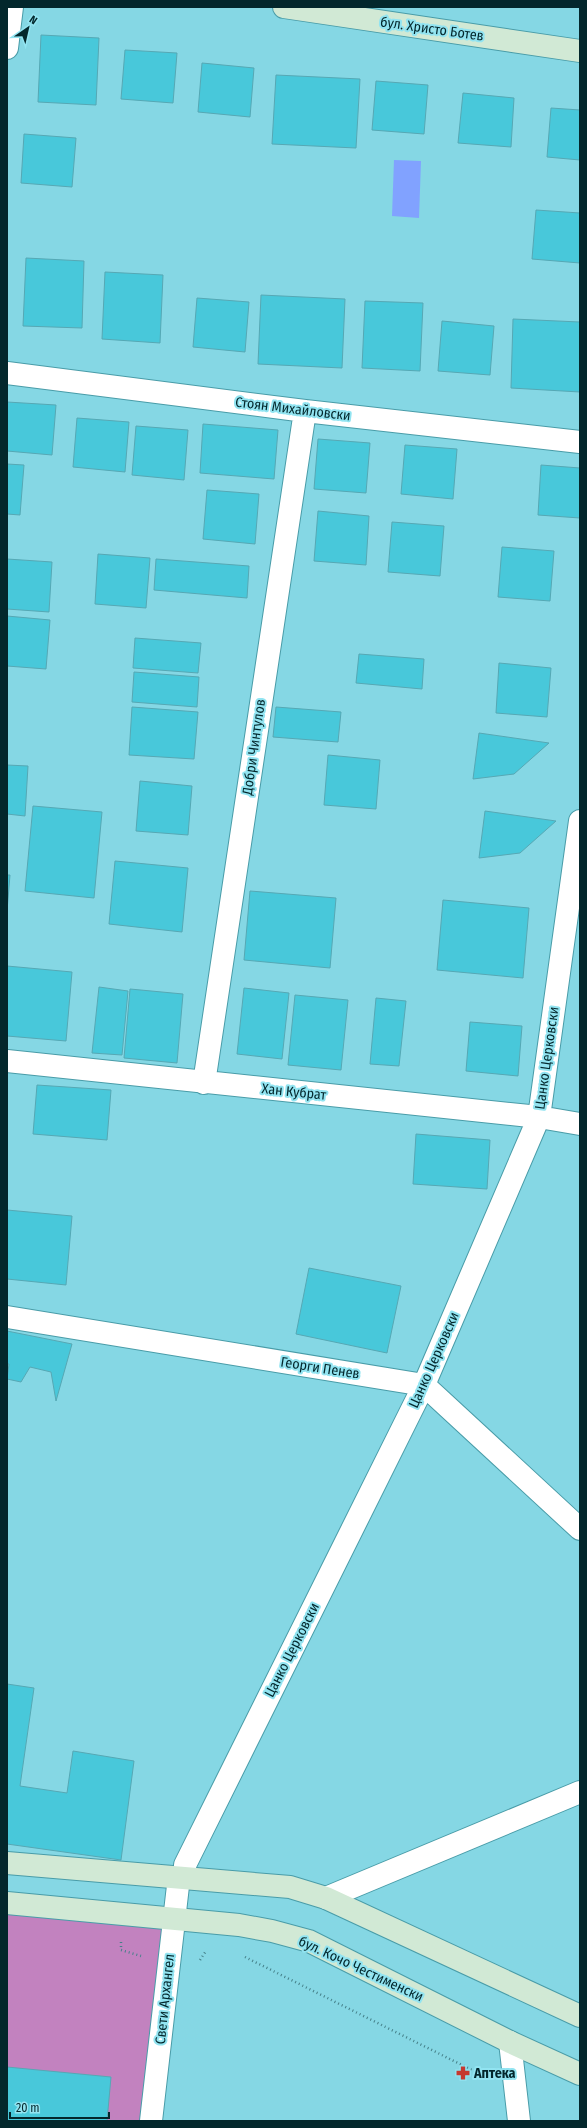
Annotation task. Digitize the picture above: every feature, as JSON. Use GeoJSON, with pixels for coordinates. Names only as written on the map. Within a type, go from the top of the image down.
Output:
{"type":"FeatureCollection","features":[{"type":"Feature","properties":{"kind":"street"},"geometry":{"type":"LineString","coordinates":[[7,48],[12,7]]}},
{"type":"Feature","properties":{"kind":"street","name":"бул. Христо Ботев"},"geometry":{"type":"LineString","coordinates":[[284,7],[580,51]]}},
{"type":"Feature","properties":{"kind":"street","name":"Стоян Михайловски"},"geometry":{"type":"LineString","coordinates":[[7,373],[304,411],[580,442]]}},
{"type":"Feature","properties":{"kind":"street","name":"Добри Чинтулов"},"geometry":{"type":"LineString","coordinates":[[204,1083],[304,411]]}},
{"type":"Feature","properties":{"kind":"street","name":"Цанко Церковски"},"geometry":{"type":"LineString","coordinates":[[182,1871],[424,1385],[539,1117],[580,821]]}},
{"type":"Feature","properties":{"kind":"street","name":"Хан Кубрат"},"geometry":{"type":"LineString","coordinates":[[7,1061],[204,1083],[539,1117],[580,1124]]}},
{"type":"Feature","properties":{"kind":"street","name":"Георги Пенев"},"geometry":{"type":"LineString","coordinates":[[7,1317],[424,1385]]}},
{"type":"Feature","properties":{"kind":"street"},"geometry":{"type":"LineString","coordinates":[[424,1385],[580,1529]]}},
{"type":"Feature","properties":{"kind":"street"},"geometry":{"type":"LineString","coordinates":[[326,1898],[580,1792]]}},
{"type":"Feature","properties":{"kind":"street"},"geometry":{"type":"LineString","coordinates":[[7,1863],[182,1871],[290,1887],[326,1898],[580,2016]]}},
{"type":"Feature","properties":{"kind":"street","name":"Свети Архангел"},"geometry":{"type":"LineString","coordinates":[[151,2121],[174,1918],[182,1871]]}},
{"type":"Feature","properties":{"kind":"street","name":"бул. Кочо Честименски"},"geometry":{"type":"LineString","coordinates":[[7,1903],[246,1926],[309,1941],[510,2042],[580,2074]]}},
{"type":"Feature","properties":{"kind":"street"},"geometry":{"type":"LineString","coordinates":[[510,2042],[519,2121]]}},
{"type":"Feature","properties":{"kind":"path"},"geometry":{"type":"LineString","coordinates":[[122,1914],[121,1950],[169,1963],[191,1972],[207,1950],[212,1948]]}},
{"type":"Feature","properties":{"kind":"path"},"geometry":{"type":"LineString","coordinates":[[244,1956],[515,2091]]}},
{"type":"Feature","properties":{"kind":"shaded area"},"geometry":{"type":"Polygon","coordinates":[[[7,1903],[174,1918],[151,2121],[7,2121],[7,1903]]]}},
{"type":"Feature","properties":{"kind":"water"},"geometry":{"type":"Polygon","coordinates":[[[394,160],[421,161],[419,218],[392,216],[394,160]]]}},
{"type":"Feature","properties":{"kind":"building"},"geometry":{"type":"Polygon","coordinates":[[[41,35],[99,38],[96,105],[38,102],[41,35]]]}},
{"type":"Feature","properties":{"kind":"building"},"geometry":{"type":"Polygon","coordinates":[[[125,50],[177,53],[173,103],[121,99],[125,50]]]}},
{"type":"Feature","properties":{"kind":"building"},"geometry":{"type":"Polygon","coordinates":[[[202,63],[254,68],[250,117],[198,112],[202,63]]]}},
{"type":"Feature","properties":{"kind":"building"},"geometry":{"type":"Polygon","coordinates":[[[276,75],[360,79],[356,148],[272,144],[276,75]]]}},
{"type":"Feature","properties":{"kind":"building"},"geometry":{"type":"Polygon","coordinates":[[[376,81],[428,85],[424,134],[372,130],[376,81]]]}},
{"type":"Feature","properties":{"kind":"building"},"geometry":{"type":"Polygon","coordinates":[[[463,93],[514,98],[511,147],[458,143],[463,93]]]}},
{"type":"Feature","properties":{"kind":"building"},"geometry":{"type":"Polygon","coordinates":[[[551,108],[580,110],[580,160],[547,157],[551,108]]]}},
{"type":"Feature","properties":{"kind":"building"},"geometry":{"type":"Polygon","coordinates":[[[24,134],[76,138],[72,187],[21,183],[24,134]]]}},
{"type":"Feature","properties":{"kind":"building"},"geometry":{"type":"Polygon","coordinates":[[[536,210],[580,213],[580,263],[532,259],[536,210]]]}},
{"type":"Feature","properties":{"kind":"building"},"geometry":{"type":"Polygon","coordinates":[[[26,258],[84,261],[82,328],[23,326],[26,258]]]}},
{"type":"Feature","properties":{"kind":"building"},"geometry":{"type":"Polygon","coordinates":[[[105,272],[163,275],[160,343],[102,339],[105,272]]]}},
{"type":"Feature","properties":{"kind":"building"},"geometry":{"type":"Polygon","coordinates":[[[261,295],[345,299],[342,368],[258,364],[261,295]]]}},
{"type":"Feature","properties":{"kind":"building"},"geometry":{"type":"Polygon","coordinates":[[[197,298],[249,302],[245,352],[193,347],[197,298]]]}},
{"type":"Feature","properties":{"kind":"building"},"geometry":{"type":"Polygon","coordinates":[[[365,301],[423,303],[420,371],[362,368],[365,301]]]}},
{"type":"Feature","properties":{"kind":"building"},"geometry":{"type":"Polygon","coordinates":[[[513,319],[580,322],[580,392],[511,388],[513,319]]]}},
{"type":"Feature","properties":{"kind":"building"},"geometry":{"type":"Polygon","coordinates":[[[442,321],[494,326],[490,375],[438,371],[442,321]]]}},
{"type":"Feature","properties":{"kind":"building"},"geometry":{"type":"Polygon","coordinates":[[[7,402],[56,405],[52,455],[7,451],[7,402]]]}},
{"type":"Feature","properties":{"kind":"building"},"geometry":{"type":"Polygon","coordinates":[[[77,418],[129,422],[125,472],[73,467],[77,418]]]}},
{"type":"Feature","properties":{"kind":"building"},"geometry":{"type":"Polygon","coordinates":[[[203,424],[278,430],[274,479],[200,473],[203,424]]]}},
{"type":"Feature","properties":{"kind":"building"},"geometry":{"type":"Polygon","coordinates":[[[136,426],[188,430],[184,480],[132,475],[136,426]]]}},
{"type":"Feature","properties":{"kind":"building"},"geometry":{"type":"Polygon","coordinates":[[[318,439],[370,443],[366,493],[314,489],[318,439]]]}},
{"type":"Feature","properties":{"kind":"building"},"geometry":{"type":"Polygon","coordinates":[[[405,445],[457,449],[453,499],[401,494],[405,445]]]}},
{"type":"Feature","properties":{"kind":"building"},"geometry":{"type":"Polygon","coordinates":[[[7,464],[24,465],[20,515],[7,514],[7,464]]]}},
{"type":"Feature","properties":{"kind":"building"},"geometry":{"type":"Polygon","coordinates":[[[541,465],[580,468],[580,518],[538,515],[541,465]]]}},
{"type":"Feature","properties":{"kind":"building"},"geometry":{"type":"Polygon","coordinates":[[[207,490],[259,494],[255,544],[203,539],[207,490]]]}},
{"type":"Feature","properties":{"kind":"building"},"geometry":{"type":"Polygon","coordinates":[[[318,511],[369,516],[366,565],[314,561],[318,511]]]}},
{"type":"Feature","properties":{"kind":"building"},"geometry":{"type":"Polygon","coordinates":[[[392,522],[444,526],[440,576],[388,572],[392,522]]]}},
{"type":"Feature","properties":{"kind":"building"},"geometry":{"type":"Polygon","coordinates":[[[502,547],[554,551],[550,601],[498,597],[502,547]]]}},
{"type":"Feature","properties":{"kind":"building"},"geometry":{"type":"Polygon","coordinates":[[[98,554],[150,558],[146,608],[95,604],[98,554]]]}},
{"type":"Feature","properties":{"kind":"building"},"geometry":{"type":"Polygon","coordinates":[[[7,559],[52,562],[49,612],[7,609],[7,559]]]}},
{"type":"Feature","properties":{"kind":"building"},"geometry":{"type":"Polygon","coordinates":[[[156,559],[249,566],[247,598],[154,590],[156,559]]]}},
{"type":"Feature","properties":{"kind":"building"},"geometry":{"type":"Polygon","coordinates":[[[7,616],[50,620],[46,669],[7,666],[7,616]]]}},
{"type":"Feature","properties":{"kind":"building"},"geometry":{"type":"Polygon","coordinates":[[[135,638],[201,643],[198,673],[133,668],[135,638]]]}},
{"type":"Feature","properties":{"kind":"building"},"geometry":{"type":"Polygon","coordinates":[[[359,654],[424,659],[422,689],[356,683],[359,654]]]}},
{"type":"Feature","properties":{"kind":"building"},"geometry":{"type":"Polygon","coordinates":[[[499,663],[551,668],[547,717],[496,713],[499,663]]]}},
{"type":"Feature","properties":{"kind":"building"},"geometry":{"type":"Polygon","coordinates":[[[134,672],[199,677],[197,707],[132,702],[134,672]]]}},
{"type":"Feature","properties":{"kind":"building"},"geometry":{"type":"Polygon","coordinates":[[[132,707],[198,712],[194,759],[129,755],[132,707]]]}},
{"type":"Feature","properties":{"kind":"building"},"geometry":{"type":"Polygon","coordinates":[[[276,707],[341,712],[338,742],[273,737],[276,707]]]}},
{"type":"Feature","properties":{"kind":"building"},"geometry":{"type":"Polygon","coordinates":[[[479,733],[549,743],[514,774],[473,779],[479,733]]]}},
{"type":"Feature","properties":{"kind":"building"},"geometry":{"type":"Polygon","coordinates":[[[328,755],[380,760],[376,809],[324,805],[328,755]]]}},
{"type":"Feature","properties":{"kind":"building"},"geometry":{"type":"Polygon","coordinates":[[[7,765],[28,766],[25,816],[7,814],[7,765]]]}},
{"type":"Feature","properties":{"kind":"building"},"geometry":{"type":"Polygon","coordinates":[[[140,781],[192,786],[188,835],[136,831],[140,781]]]}},
{"type":"Feature","properties":{"kind":"building"},"geometry":{"type":"Polygon","coordinates":[[[33,806],[102,812],[94,898],[25,891],[33,806]]]}},
{"type":"Feature","properties":{"kind":"building"},"geometry":{"type":"Polygon","coordinates":[[[485,811],[556,821],[520,853],[479,858],[485,811]]]}},
{"type":"Feature","properties":{"kind":"building"},"geometry":{"type":"Polygon","coordinates":[[[115,861],[188,868],[182,932],[109,924],[115,861]]]}},
{"type":"Feature","properties":{"kind":"building"},"geometry":{"type":"Polygon","coordinates":[[[7,875],[10,875],[7,911],[7,875]]]}},
{"type":"Feature","properties":{"kind":"building"},"geometry":{"type":"Polygon","coordinates":[[[250,891],[336,898],[330,968],[244,960],[250,891]]]}},
{"type":"Feature","properties":{"kind":"building"},"geometry":{"type":"Polygon","coordinates":[[[443,900],[529,908],[523,978],[437,970],[443,900]]]}},
{"type":"Feature","properties":{"kind":"building"},"geometry":{"type":"Polygon","coordinates":[[[7,966],[72,972],[66,1041],[7,1036],[7,966]]]}},
{"type":"Feature","properties":{"kind":"building"},"geometry":{"type":"Polygon","coordinates":[[[99,987],[128,991],[122,1055],[92,1053],[99,987]]]}},
{"type":"Feature","properties":{"kind":"building"},"geometry":{"type":"Polygon","coordinates":[[[244,988],[289,993],[282,1059],[237,1054],[244,988]]]}},
{"type":"Feature","properties":{"kind":"building"},"geometry":{"type":"Polygon","coordinates":[[[130,989],[183,994],[177,1063],[124,1058],[130,989]]]}},
{"type":"Feature","properties":{"kind":"building"},"geometry":{"type":"Polygon","coordinates":[[[295,995],[348,1000],[341,1070],[288,1065],[295,995]]]}},
{"type":"Feature","properties":{"kind":"building"},"geometry":{"type":"Polygon","coordinates":[[[376,998],[406,1001],[399,1066],[370,1064],[376,998]]]}},
{"type":"Feature","properties":{"kind":"building"},"geometry":{"type":"Polygon","coordinates":[[[470,1022],[522,1026],[518,1076],[466,1071],[470,1022]]]}},
{"type":"Feature","properties":{"kind":"building"},"geometry":{"type":"Polygon","coordinates":[[[37,1085],[111,1090],[107,1140],[33,1134],[37,1085]]]}},
{"type":"Feature","properties":{"kind":"building"},"geometry":{"type":"Polygon","coordinates":[[[416,1134],[490,1140],[487,1189],[413,1184],[416,1134]]]}},
{"type":"Feature","properties":{"kind":"building"},"geometry":{"type":"Polygon","coordinates":[[[7,1210],[72,1216],[66,1285],[7,1279],[7,1210]]]}},
{"type":"Feature","properties":{"kind":"building"},"geometry":{"type":"Polygon","coordinates":[[[309,1268],[401,1286],[387,1353],[296,1334],[309,1268]]]}},
{"type":"Feature","properties":{"kind":"building"},"geometry":{"type":"Polygon","coordinates":[[[7,1331],[72,1344],[56,1401],[51,1372],[30,1367],[21,1382],[7,1379],[9,1364],[7,1364],[7,1331]]]}},
{"type":"Feature","properties":{"kind":"building"},"geometry":{"type":"Polygon","coordinates":[[[7,1684],[34,1688],[20,1786],[67,1793],[73,1751],[134,1761],[121,1860],[7,1844],[7,1684]]]}},
{"type":"Feature","properties":{"kind":"building"},"geometry":{"type":"Polygon","coordinates":[[[7,2067],[111,2077],[107,2121],[7,2121],[7,2067]]]}},
{"type":"Feature","properties":{"kind":"place","name":"Аптека"},"geometry":{"type":"Point","coordinates":[463,2073]}}]}
